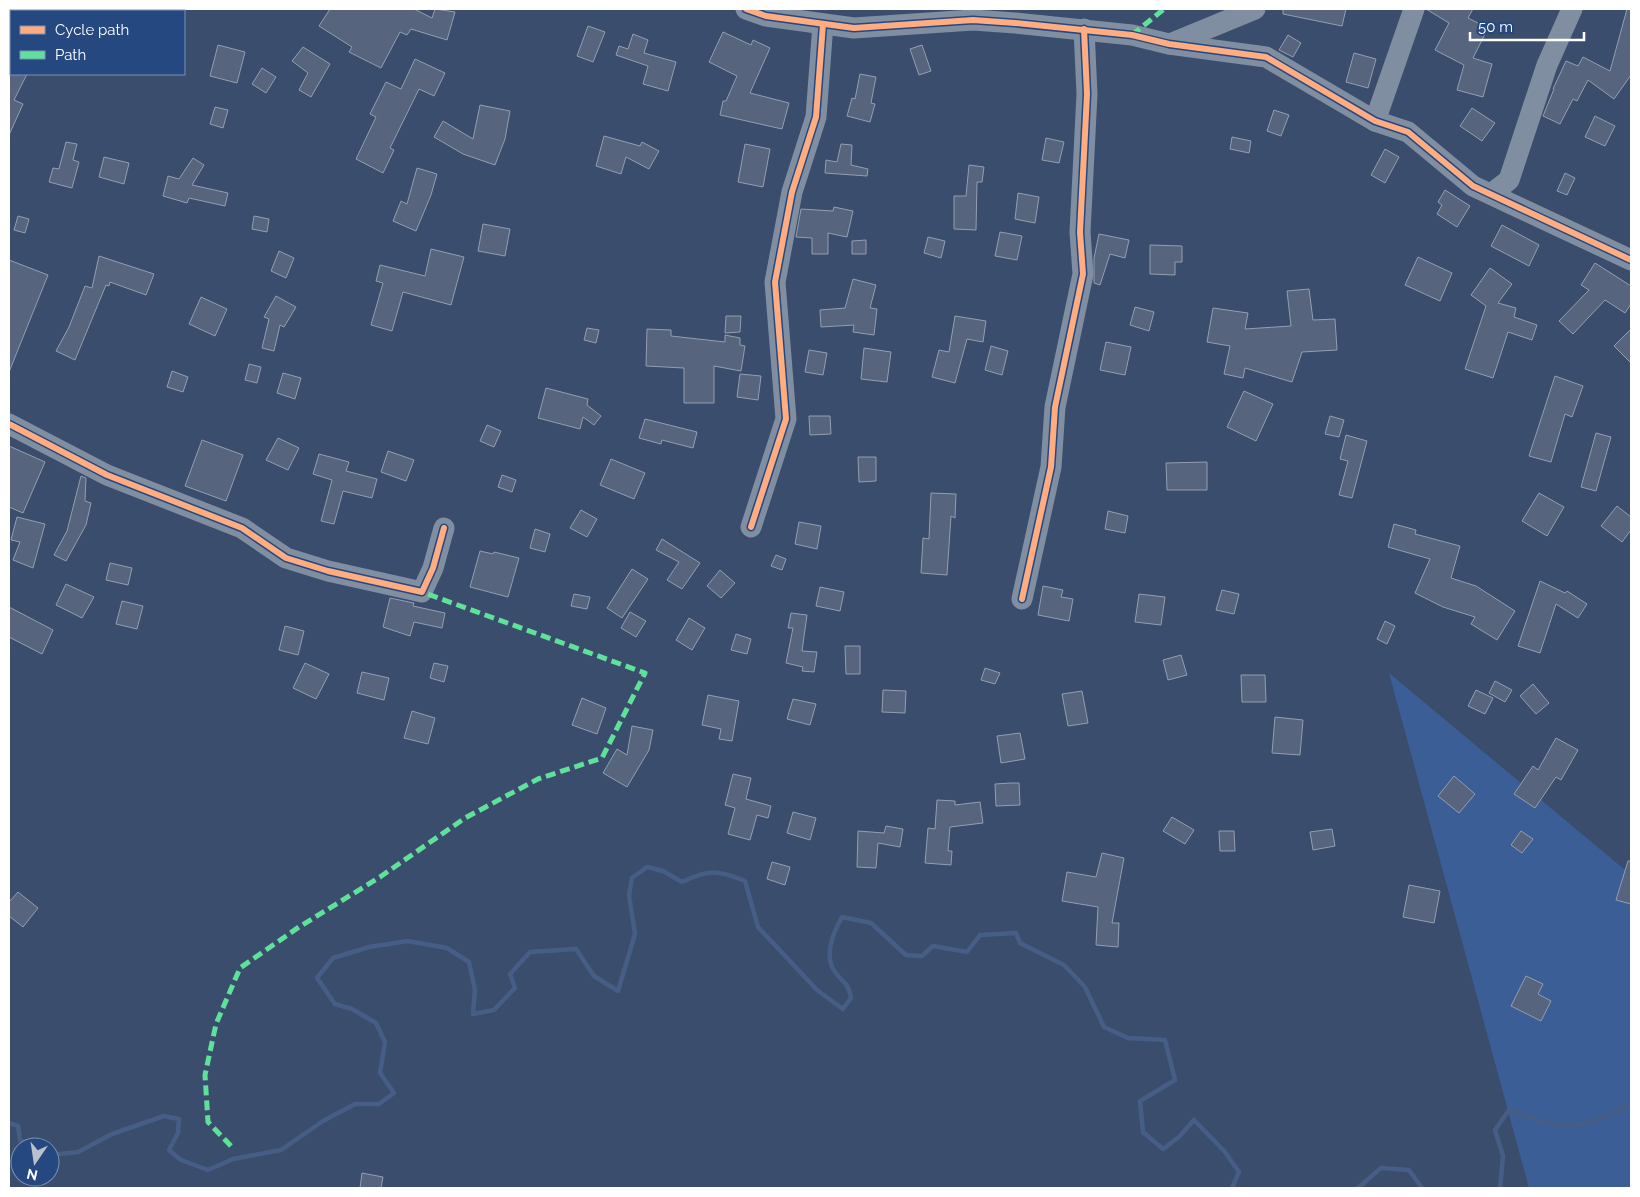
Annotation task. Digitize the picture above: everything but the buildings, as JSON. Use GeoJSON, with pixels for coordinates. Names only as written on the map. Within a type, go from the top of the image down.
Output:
{"type":"FeatureCollection","features":[{"type":"Feature","properties":{"kind":"street"},"geometry":{"type":"LineString","coordinates":[[746,9],[766,16],[854,28],[970,14],[1132,35],[1169,44],[1266,57],[1375,121],[1408,132],[1474,186],[1631,260]]}},
{"type":"Feature","properties":{"kind":"street"},"geometry":{"type":"LineString","coordinates":[[1169,44],[1255,9]]}},
{"type":"Feature","properties":{"kind":"street"},"geometry":{"type":"LineString","coordinates":[[1491,194],[1509,180],[1547,65],[1572,9]]}},
{"type":"Feature","properties":{"kind":"street"},"geometry":{"type":"LineString","coordinates":[[1375,121],[1406,10]]}},
{"type":"Feature","properties":{"kind":"street"},"geometry":{"type":"LineString","coordinates":[[751,528],[786,419],[775,282],[792,192],[816,117],[822,24]]}},
{"type":"Feature","properties":{"kind":"street"},"geometry":{"type":"LineString","coordinates":[[1022,599],[1051,467],[1055,407],[1083,274],[1080,232],[1087,94],[1084,29]]}},
{"type":"Feature","properties":{"kind":"street"},"geometry":{"type":"LineString","coordinates":[[9,424],[106,475],[242,528],[286,558],[328,571],[422,592],[433,568],[444,528]]}},
{"type":"Feature","properties":{"kind":"shaded area"},"geometry":{"type":"Polygon","coordinates":[[[1389,673],[1631,875],[1631,1188],[1529,1188],[1389,673]]]}},
{"type":"Feature","properties":{"kind":"waterway"},"geometry":{"type":"LineString","coordinates":[[60,1154],[78,1152],[112,1134],[164,1116],[179,1119],[178,1133],[169,1150],[181,1160],[208,1170],[233,1159],[281,1150],[323,1121],[355,1104],[379,1104],[394,1093],[380,1073],[385,1042],[376,1023],[352,1009],[335,1004],[317,978],[333,958],[369,947],[408,941],[447,948],[469,962],[475,990],[473,1014],[494,1010],[515,988],[510,974],[530,952],[576,949],[594,976],[618,991],[635,934],[629,895],[632,878],[647,867],[663,871],[682,882],[707,873],[720,873],[745,881],[758,927],[817,990],[843,1009],[851,998],[850,993],[847,986],[835,972],[830,959],[833,936],[842,917],[871,923],[906,955],[922,956],[933,946],[967,952],[980,935],[1016,933],[1020,943],[1064,965],[1085,987],[1104,1027],[1128,1038],[1165,1040],[1175,1080],[1140,1101],[1143,1132],[1163,1149],[1179,1137],[1194,1120],[1225,1152],[1239,1172],[1232,1188]]}},
{"type":"Feature","properties":{"kind":"waterway"},"geometry":{"type":"LineString","coordinates":[[1500,1188],[1503,1156],[1495,1130],[1509,1110],[1545,1123],[1566,1126],[1595,1120],[1631,1104]]}},
{"type":"Feature","properties":{"kind":"waterway"},"geometry":{"type":"LineString","coordinates":[[9,1123],[18,1126],[20,1137]]}},
{"type":"Feature","properties":{"kind":"waterway"},"geometry":{"type":"LineString","coordinates":[[1358,1188],[1381,1168],[1409,1170],[1422,1188]]}},
{"type":"Feature","properties":{"kind":"marked path"},"geometry":{"type":"LineString","coordinates":[[1132,35],[1164,9]]}},
{"type":"Feature","properties":{"kind":"marked path"},"geometry":{"type":"LineString","coordinates":[[231,1146],[208,1122],[205,1075],[216,1024],[240,968],[299,927],[380,877],[465,818],[538,779],[602,758],[645,673],[422,592]]}},
{"type":"Feature","properties":{"kind":"cycle path"},"geometry":{"type":"LineString","coordinates":[[746,9],[766,16],[854,28],[973,20],[1015,23],[1132,35],[1169,44],[1266,57],[1375,121],[1408,132],[1473,186],[1631,260]]}},
{"type":"Feature","properties":{"kind":"cycle path"},"geometry":{"type":"LineString","coordinates":[[751,527],[786,419],[775,282],[792,192],[816,117],[823,24]]}},
{"type":"Feature","properties":{"kind":"cycle path"},"geometry":{"type":"LineString","coordinates":[[1022,599],[1051,467],[1055,407],[1083,274],[1080,232],[1087,94],[1084,29]]}},
{"type":"Feature","properties":{"kind":"cycle path"},"geometry":{"type":"LineString","coordinates":[[9,424],[107,475],[242,528],[286,558],[328,571],[422,592],[433,568],[444,528]]}}]}
